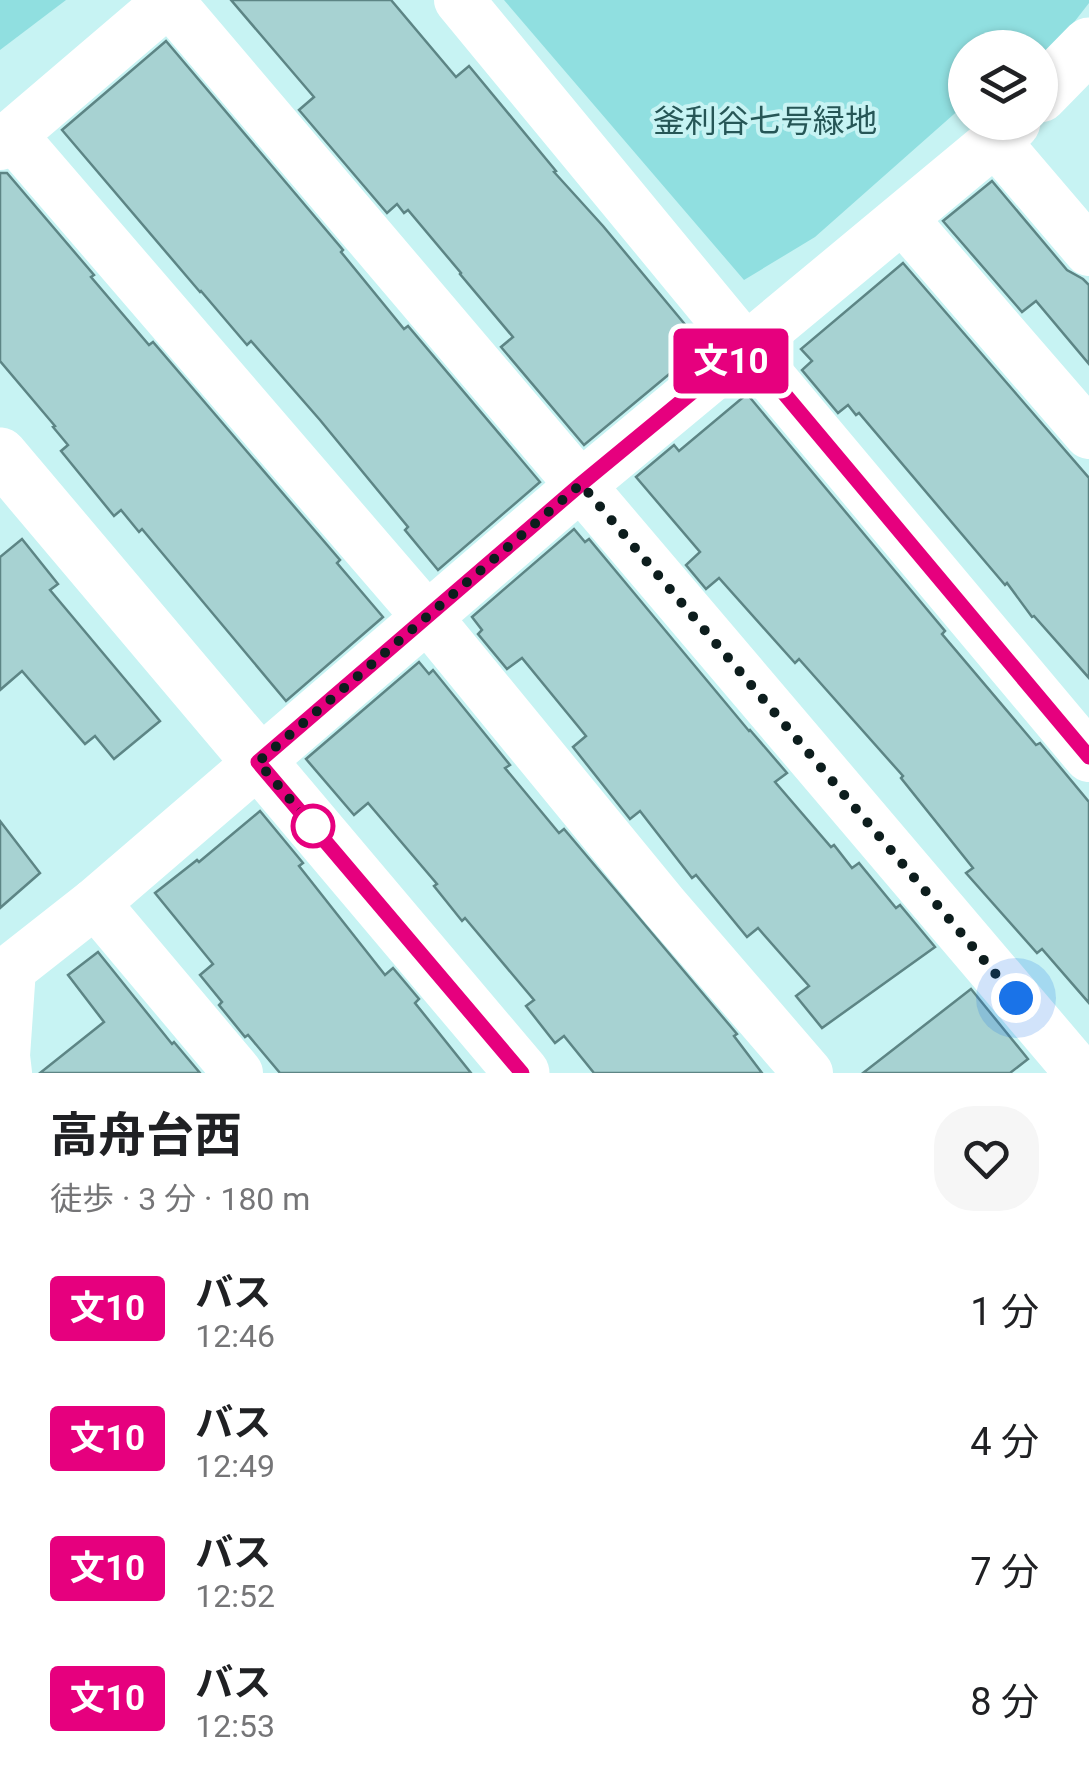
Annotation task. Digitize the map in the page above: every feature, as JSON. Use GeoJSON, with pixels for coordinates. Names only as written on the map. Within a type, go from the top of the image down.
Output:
{"type":"FeatureCollection","features":[{"type":"Feature","properties":{"kind":"street"},"geometry":{"type":"LineString","coordinates":[[808,1073],[664,906],[426,617],[6,140],[169,0],[1072,1061]]}},
{"type":"Feature","properties":{"kind":"street"},"geometry":{"type":"LineString","coordinates":[[459,0],[1089,757]]}},
{"type":"Feature","properties":{"kind":"street"},"geometry":{"type":"LineString","coordinates":[[1058,77],[1089,45]]}},
{"type":"Feature","properties":{"kind":"street"},"geometry":{"type":"LineString","coordinates":[[7,1073],[4,1056],[11,968],[96,903],[581,484],[995,140]]}},
{"type":"Feature","properties":{"kind":"street"},"geometry":{"type":"LineString","coordinates":[[1010,140],[1089,251]]}},
{"type":"Feature","properties":{"kind":"street"},"geometry":{"type":"LineString","coordinates":[[903,219],[1089,434]]}},
{"type":"Feature","properties":{"kind":"street"},"geometry":{"type":"LineString","coordinates":[[0,455],[522,1073]]}},
{"type":"Feature","properties":{"kind":"street"},"geometry":{"type":"LineString","coordinates":[[96,903],[238,1073]]}},
{"type":"Feature","properties":{"kind":"green space"},"geometry":{"type":"Polygon","coordinates":[[[0,0],[66,0],[0,50],[0,0]]]}},
{"type":"Feature","properties":{"kind":"green space","name":"釜利谷七号緑地"},"geometry":{"type":"Polygon","coordinates":[[[504,0],[1089,0],[1058,43],[1058,30],[948,30],[948,119],[815,237],[744,280],[504,0]]]}},
{"type":"Feature","properties":{"kind":"building"},"geometry":{"type":"Polygon","coordinates":[[[231,0],[391,0],[456,77],[469,66],[703,346],[584,445],[501,347],[513,337],[408,210],[404,213],[397,204],[387,213],[299,110],[314,97],[231,0]]]}},
{"type":"Feature","properties":{"kind":"building"},"geometry":{"type":"Polygon","coordinates":[[[166,41],[343,250],[404,329],[408,326],[540,482],[438,570],[405,530],[408,527],[320,420],[251,341],[247,345],[62,130],[166,41]]]}},
{"type":"Feature","properties":{"kind":"building"},"geometry":{"type":"Polygon","coordinates":[[[0,173],[7,173],[149,345],[153,342],[340,560],[337,563],[383,617],[286,701],[142,529],[139,532],[121,510],[114,516],[61,451],[68,445],[55,426],[0,361],[0,173]]]}},
{"type":"Feature","properties":{"kind":"building"},"geometry":{"type":"Polygon","coordinates":[[[992,181],[1067,270],[1089,285],[1089,364],[1036,301],[1022,312],[943,221],[992,181]]]}},
{"type":"Feature","properties":{"kind":"building"},"geometry":{"type":"Polygon","coordinates":[[[903,263],[1089,478],[1089,678],[1032,617],[859,413],[856,415],[848,405],[838,413],[802,370],[812,361],[801,349],[903,263]]]}},
{"type":"Feature","properties":{"kind":"building"},"geometry":{"type":"Polygon","coordinates":[[[747,394],[945,631],[942,634],[1089,802],[1089,1003],[1042,949],[1037,953],[966,873],[973,868],[903,776],[799,659],[795,663],[719,578],[706,589],[686,565],[700,552],[636,477],[674,445],[679,451],[747,394]]]}},
{"type":"Feature","properties":{"kind":"building"},"geometry":{"type":"Polygon","coordinates":[[[574,529],[585,542],[589,539],[787,773],[775,782],[831,847],[834,845],[852,868],[859,863],[935,947],[822,1028],[796,996],[809,986],[758,928],[747,937],[696,875],[692,878],[640,811],[630,819],[573,747],[586,736],[522,658],[507,669],[478,634],[482,630],[472,617],[574,529]]]}},
{"type":"Feature","properties":{"kind":"building"},"geometry":{"type":"Polygon","coordinates":[[[22,539],[58,584],[50,590],[160,721],[114,759],[95,736],[85,744],[22,671],[0,690],[0,557],[22,539]]]}},
{"type":"Feature","properties":{"kind":"building"},"geometry":{"type":"Polygon","coordinates":[[[419,662],[429,674],[433,670],[559,833],[564,829],[737,1034],[734,1036],[762,1073],[594,1073],[564,1036],[555,1043],[526,1006],[534,1000],[465,918],[462,921],[434,886],[437,884],[368,803],[354,815],[306,759],[419,662]]]}},
{"type":"Feature","properties":{"kind":"building"},"geometry":{"type":"Polygon","coordinates":[[[260,811],[385,975],[393,968],[419,999],[415,1003],[471,1073],[280,1073],[219,1005],[222,1002],[200,975],[213,964],[155,893],[260,811]]]}},
{"type":"Feature","properties":{"kind":"building"},"geometry":{"type":"Polygon","coordinates":[[[0,821],[40,873],[0,908],[0,821]]]}},
{"type":"Feature","properties":{"kind":"building"},"geometry":{"type":"Polygon","coordinates":[[[98,952],[200,1073],[40,1073],[104,1022],[68,975],[98,952]]]}},
{"type":"Feature","properties":{"kind":"building"},"geometry":{"type":"Polygon","coordinates":[[[971,989],[1028,1059],[1010,1073],[863,1073],[971,989]]]}},
{"type":"Feature","properties":{"kind":"bus line","name":"文10"},"geometry":{"type":"LineString","coordinates":[[522,1073],[258,762],[581,484],[746,348],[1089,757]]}},
{"type":"Feature","properties":{"kind":"route"},"geometry":{"type":"LineString","coordinates":[[313,826],[258,762],[581,484],[1016,998]]}}]}
